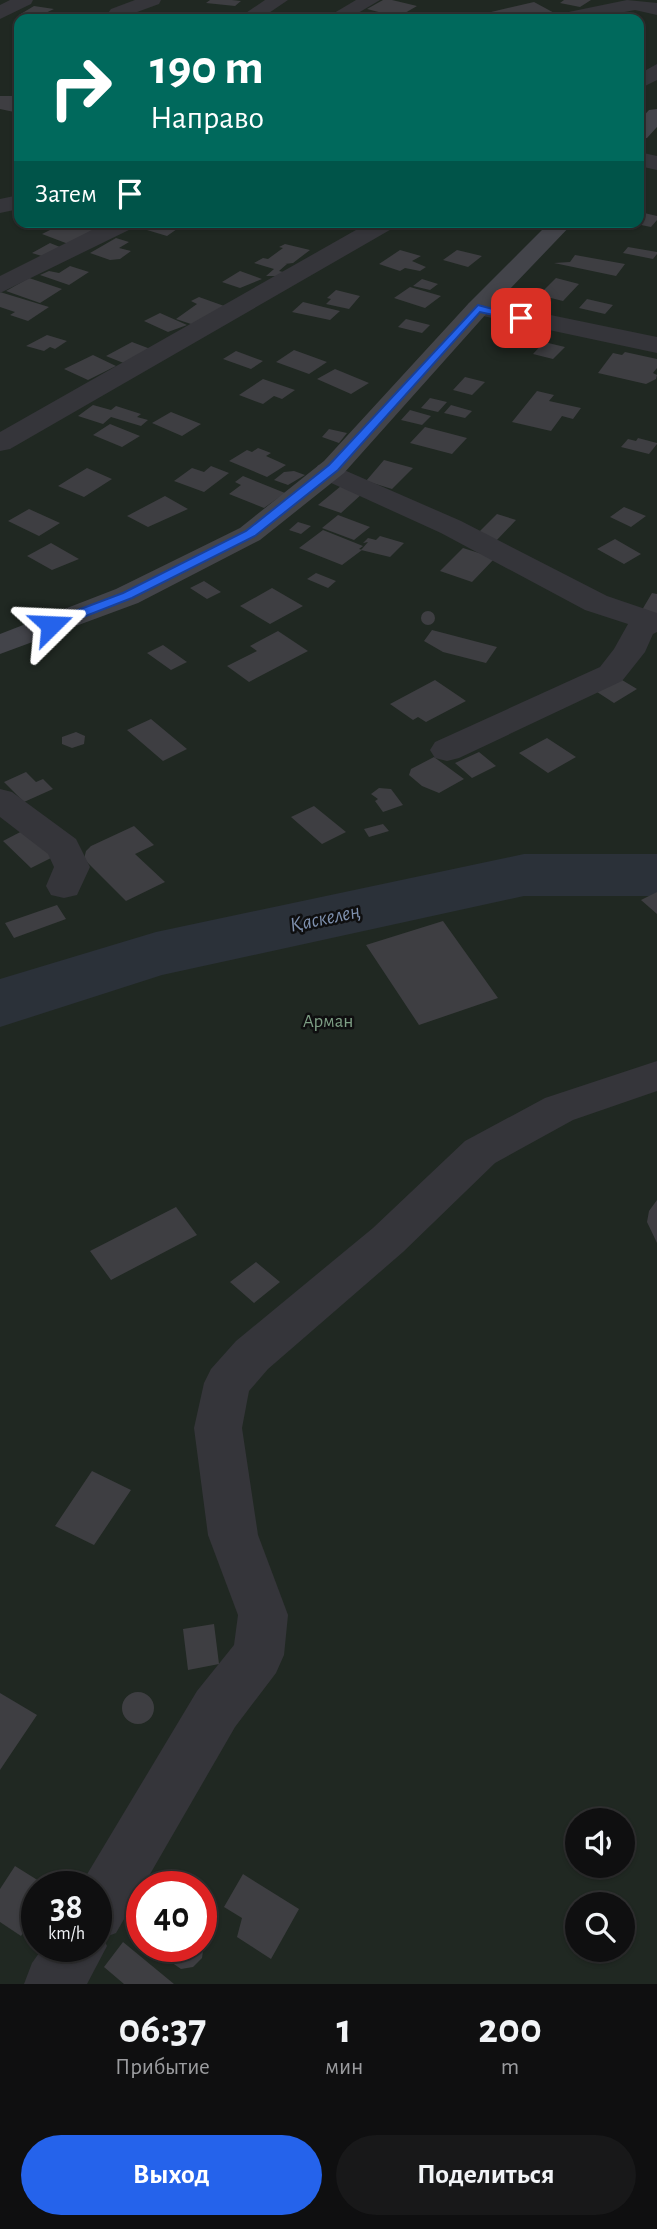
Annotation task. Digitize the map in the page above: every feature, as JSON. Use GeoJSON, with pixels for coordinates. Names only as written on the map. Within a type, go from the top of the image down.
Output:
{"type":"FeatureCollection","features":[{"type":"Feature","properties":{"kind":"street"},"geometry":{"type":"LineString","coordinates":[[0,13],[24,0]]}},
{"type":"Feature","properties":{"kind":"street"},"geometry":{"type":"LineString","coordinates":[[118,13],[152,0]]}},
{"type":"Feature","properties":{"kind":"street"},"geometry":{"type":"LineString","coordinates":[[255,14],[279,0]]}},
{"type":"Feature","properties":{"kind":"street"},"geometry":{"type":"LineString","coordinates":[[344,14],[371,0]]}},
{"type":"Feature","properties":{"kind":"street"},"geometry":{"type":"LineString","coordinates":[[585,14],[642,2],[657,9]]}},
{"type":"Feature","properties":{"kind":"street"},"geometry":{"type":"LineString","coordinates":[[644,129],[657,115]]}},
{"type":"Feature","properties":{"kind":"street"},"geometry":{"type":"LineString","coordinates":[[0,286],[115,228]]}},
{"type":"Feature","properties":{"kind":"street"},"geometry":{"type":"LineString","coordinates":[[0,443],[376,228]]}},
{"type":"Feature","properties":{"kind":"street"},"geometry":{"type":"LineString","coordinates":[[0,645],[127,596],[250,534],[328,471],[371,429],[478,308],[557,228]]}},
{"type":"Feature","properties":{"kind":"street"},"geometry":{"type":"LineString","coordinates":[[478,308],[657,345]]}},
{"type":"Feature","properties":{"kind":"street"},"geometry":{"type":"LineString","coordinates":[[328,471],[451,527],[596,603],[652,621]]}},
{"type":"Feature","properties":{"kind":"street"},"geometry":{"type":"LineString","coordinates":[[447,750],[611,674],[629,652],[638,632],[652,621]]}},
{"type":"Feature","properties":{"kind":"street"},"geometry":{"type":"LineString","coordinates":[[0,800],[63,846],[72,867],[64,886]]}},
{"type":"Feature","properties":{"kind":"street"},"geometry":{"type":"LineString","coordinates":[[112,1886],[216,1709],[258,1655],[263,1615],[233,1535],[218,1429],[228,1383],[252,1355],[388,1240],[480,1152],[559,1109],[657,1076]]}},
{"type":"Feature","properties":{"kind":"street"},"geometry":{"type":"LineString","coordinates":[[53,1984],[67,1962]]}},
{"type":"Feature","properties":{"kind":"green space","name":"Арман"},"geometry":{"type":"Polygon","coordinates":[[[0,0],[657,0],[657,1984],[0,1984],[0,0]]]}},
{"type":"Feature","properties":{"kind":"building"},"geometry":{"type":"Polygon","coordinates":[[[210,0],[241,1],[235,6],[206,3],[210,0]]]}},
{"type":"Feature","properties":{"kind":"building"},"geometry":{"type":"Polygon","coordinates":[[[383,0],[417,6],[403,14],[386,14],[367,9],[383,0]]]}},
{"type":"Feature","properties":{"kind":"building"},"geometry":{"type":"Polygon","coordinates":[[[564,0],[591,0],[580,7],[560,3],[564,0]]]}},
{"type":"Feature","properties":{"kind":"building"},"geometry":{"type":"Polygon","coordinates":[[[534,2],[556,14],[495,14],[491,12],[534,2]]]}},
{"type":"Feature","properties":{"kind":"building"},"geometry":{"type":"Polygon","coordinates":[[[34,6],[54,9],[43,14],[21,14],[34,6]]]}},
{"type":"Feature","properties":{"kind":"building"},"geometry":{"type":"Polygon","coordinates":[[[0,96],[14,96],[14,112],[0,109],[0,96]]]}},
{"type":"Feature","properties":{"kind":"building"},"geometry":{"type":"Polygon","coordinates":[[[644,213],[657,216],[651,227],[644,226],[644,213]]]}},
{"type":"Feature","properties":{"kind":"building"},"geometry":{"type":"Polygon","coordinates":[[[54,228],[104,228],[71,245],[42,234],[54,228]]]}},
{"type":"Feature","properties":{"kind":"building"},"geometry":{"type":"Polygon","coordinates":[[[140,228],[178,228],[167,236],[140,228]]]}},
{"type":"Feature","properties":{"kind":"building"},"geometry":{"type":"Polygon","coordinates":[[[116,238],[129,242],[119,248],[131,251],[120,259],[110,260],[90,253],[116,238]]]}},
{"type":"Feature","properties":{"kind":"building"},"geometry":{"type":"Polygon","coordinates":[[[50,243],[65,249],[48,258],[32,253],[50,243]]]}},
{"type":"Feature","properties":{"kind":"building"},"geometry":{"type":"Polygon","coordinates":[[[285,244],[310,250],[293,263],[285,264],[279,271],[283,272],[279,276],[266,276],[274,269],[254,263],[263,258],[268,259],[285,244]]]}},
{"type":"Feature","properties":{"kind":"building"},"geometry":{"type":"Polygon","coordinates":[[[628,247],[657,254],[653,259],[623,253],[628,247]]]}},
{"type":"Feature","properties":{"kind":"building"},"geometry":{"type":"Polygon","coordinates":[[[400,250],[421,256],[412,261],[426,267],[420,271],[405,268],[400,271],[379,264],[400,250]]]}},
{"type":"Feature","properties":{"kind":"building"},"geometry":{"type":"Polygon","coordinates":[[[457,250],[482,256],[468,267],[443,260],[457,250]]]}},
{"type":"Feature","properties":{"kind":"building"},"geometry":{"type":"Polygon","coordinates":[[[575,255],[625,264],[616,276],[554,263],[570,262],[575,255]]]}},
{"type":"Feature","properties":{"kind":"building"},"geometry":{"type":"Polygon","coordinates":[[[70,266],[89,272],[69,285],[40,275],[49,271],[59,273],[70,266]]]}},
{"type":"Feature","properties":{"kind":"building"},"geometry":{"type":"Polygon","coordinates":[[[240,271],[262,279],[240,288],[222,282],[240,271]]]}},
{"type":"Feature","properties":{"kind":"building"},"geometry":{"type":"Polygon","coordinates":[[[29,278],[62,289],[40,303],[6,291],[29,278]]]}},
{"type":"Feature","properties":{"kind":"building"},"geometry":{"type":"Polygon","coordinates":[[[556,278],[579,284],[563,301],[539,295],[556,278]]]}},
{"type":"Feature","properties":{"kind":"building"},"geometry":{"type":"Polygon","coordinates":[[[422,279],[438,284],[430,290],[413,286],[422,279]]]}},
{"type":"Feature","properties":{"kind":"building"},"geometry":{"type":"Polygon","coordinates":[[[410,287],[441,296],[425,308],[394,298],[410,287]]]}},
{"type":"Feature","properties":{"kind":"building"},"geometry":{"type":"Polygon","coordinates":[[[336,290],[360,296],[349,309],[326,304],[331,299],[327,298],[336,290]]]}},
{"type":"Feature","properties":{"kind":"building"},"geometry":{"type":"Polygon","coordinates":[[[0,292],[49,307],[28,321],[10,315],[15,312],[0,307],[0,292]]]}},
{"type":"Feature","properties":{"kind":"building"},"geometry":{"type":"Polygon","coordinates":[[[199,297],[227,307],[194,325],[176,319],[197,304],[191,301],[199,297]]]}},
{"type":"Feature","properties":{"kind":"building"},"geometry":{"type":"Polygon","coordinates":[[[587,299],[613,305],[605,314],[579,308],[587,299]]]}},
{"type":"Feature","properties":{"kind":"building"},"geometry":{"type":"Polygon","coordinates":[[[303,302],[340,311],[330,320],[292,312],[303,302]]]}},
{"type":"Feature","properties":{"kind":"building"},"geometry":{"type":"Polygon","coordinates":[[[160,313],[187,325],[168,332],[144,321],[160,313]]]}},
{"type":"Feature","properties":{"kind":"building"},"geometry":{"type":"Polygon","coordinates":[[[406,319],[430,325],[422,333],[398,327],[406,319]]]}},
{"type":"Feature","properties":{"kind":"building"},"geometry":{"type":"Polygon","coordinates":[[[47,335],[67,341],[55,349],[50,347],[44,351],[26,346],[47,335]]]}},
{"type":"Feature","properties":{"kind":"building"},"geometry":{"type":"Polygon","coordinates":[[[132,342],[153,350],[126,364],[106,356],[132,342]]]}},
{"type":"Feature","properties":{"kind":"building"},"geometry":{"type":"Polygon","coordinates":[[[544,342],[565,347],[553,359],[533,354],[544,342]]]}},
{"type":"Feature","properties":{"kind":"building"},"geometry":{"type":"Polygon","coordinates":[[[294,350],[327,362],[309,374],[276,362],[294,350]]]}},
{"type":"Feature","properties":{"kind":"building"},"geometry":{"type":"Polygon","coordinates":[[[236,351],[263,361],[251,369],[223,359],[236,351]]]}},
{"type":"Feature","properties":{"kind":"building"},"geometry":{"type":"Polygon","coordinates":[[[625,352],[657,359],[657,368],[653,373],[657,375],[656,379],[646,384],[598,373],[613,353],[622,355],[625,352]]]}},
{"type":"Feature","properties":{"kind":"building"},"geometry":{"type":"Polygon","coordinates":[[[93,355],[116,366],[88,380],[64,369],[93,355]]]}},
{"type":"Feature","properties":{"kind":"building"},"geometry":{"type":"Polygon","coordinates":[[[335,369],[369,383],[351,394],[317,379],[335,369]]]}},
{"type":"Feature","properties":{"kind":"building"},"geometry":{"type":"Polygon","coordinates":[[[465,377],[485,382],[472,395],[453,390],[465,377]]]}},
{"type":"Feature","properties":{"kind":"building"},"geometry":{"type":"Polygon","coordinates":[[[263,379],[295,390],[282,399],[274,396],[263,404],[239,395],[263,379]]]}},
{"type":"Feature","properties":{"kind":"building"},"geometry":{"type":"Polygon","coordinates":[[[537,391],[554,395],[549,401],[581,408],[573,419],[562,416],[551,431],[512,422],[537,391]]]}},
{"type":"Feature","properties":{"kind":"building"},"geometry":{"type":"Polygon","coordinates":[[[430,398],[447,402],[438,412],[421,408],[430,398]]]}},
{"type":"Feature","properties":{"kind":"building"},"geometry":{"type":"Polygon","coordinates":[[[93,405],[111,410],[116,406],[141,414],[137,417],[148,420],[141,426],[111,417],[103,424],[78,416],[93,405]]]}},
{"type":"Feature","properties":{"kind":"building"},"geometry":{"type":"Polygon","coordinates":[[[451,405],[472,411],[465,418],[444,413],[451,405]]]}},
{"type":"Feature","properties":{"kind":"building"},"geometry":{"type":"Polygon","coordinates":[[[410,410],[431,416],[422,425],[401,420],[410,410]]]}},
{"type":"Feature","properties":{"kind":"building"},"geometry":{"type":"Polygon","coordinates":[[[171,412],[201,424],[182,436],[152,423],[171,412]]]}},
{"type":"Feature","properties":{"kind":"building"},"geometry":{"type":"Polygon","coordinates":[[[110,424],[140,436],[122,447],[93,435],[110,424]]]}},
{"type":"Feature","properties":{"kind":"building"},"geometry":{"type":"Polygon","coordinates":[[[425,427],[467,438],[452,454],[410,443],[425,427]]]}},
{"type":"Feature","properties":{"kind":"building"},"geometry":{"type":"Polygon","coordinates":[[[329,429],[347,433],[339,443],[322,437],[329,429]]]}},
{"type":"Feature","properties":{"kind":"building"},"geometry":{"type":"Polygon","coordinates":[[[638,438],[657,444],[649,454],[621,447],[628,439],[636,441],[638,438]]]}},
{"type":"Feature","properties":{"kind":"building"},"geometry":{"type":"Polygon","coordinates":[[[258,448],[271,453],[266,456],[286,465],[267,477],[229,461],[247,450],[252,452],[258,448]]]}},
{"type":"Feature","properties":{"kind":"building"},"geometry":{"type":"Polygon","coordinates":[[[384,460],[413,468],[392,489],[366,481],[384,460]]]}},
{"type":"Feature","properties":{"kind":"building"},"geometry":{"type":"Polygon","coordinates":[[[211,466],[229,473],[204,492],[174,481],[192,468],[204,472],[211,466]]]}},
{"type":"Feature","properties":{"kind":"building"},"geometry":{"type":"Polygon","coordinates":[[[87,468],[112,479],[84,497],[58,486],[87,468]]]}},
{"type":"Feature","properties":{"kind":"building"},"geometry":{"type":"Polygon","coordinates":[[[294,471],[305,475],[288,485],[274,480],[284,472],[294,471]]]}},
{"type":"Feature","properties":{"kind":"building"},"geometry":{"type":"Polygon","coordinates":[[[243,476],[285,493],[264,508],[229,494],[241,485],[235,482],[243,476]]]}},
{"type":"Feature","properties":{"kind":"building"},"geometry":{"type":"Polygon","coordinates":[[[341,486],[363,493],[341,513],[318,505],[341,486]]]}},
{"type":"Feature","properties":{"kind":"building"},"geometry":{"type":"Polygon","coordinates":[[[165,496],[188,509],[148,527],[127,516],[165,496]]]}},
{"type":"Feature","properties":{"kind":"building"},"geometry":{"type":"Polygon","coordinates":[[[624,507],[646,516],[631,527],[610,517],[624,507]]]}},
{"type":"Feature","properties":{"kind":"building"},"geometry":{"type":"Polygon","coordinates":[[[29,509],[60,523],[39,536],[8,521],[29,509]]]}},
{"type":"Feature","properties":{"kind":"building"},"geometry":{"type":"Polygon","coordinates":[[[497,514],[516,520],[495,542],[475,536],[497,514]]]}},
{"type":"Feature","properties":{"kind":"building"},"geometry":{"type":"Polygon","coordinates":[[[338,515],[370,527],[354,540],[322,528],[338,515]]]}},
{"type":"Feature","properties":{"kind":"building"},"geometry":{"type":"Polygon","coordinates":[[[298,522],[311,526],[301,534],[289,530],[298,522]]]}},
{"type":"Feature","properties":{"kind":"building"},"geometry":{"type":"Polygon","coordinates":[[[323,530],[363,546],[359,549],[362,550],[342,565],[299,548],[323,530]]]}},
{"type":"Feature","properties":{"kind":"building"},"geometry":{"type":"Polygon","coordinates":[[[380,536],[404,543],[390,557],[361,550],[368,538],[376,540],[380,536]]]}},
{"type":"Feature","properties":{"kind":"building"},"geometry":{"type":"Polygon","coordinates":[[[615,539],[641,554],[624,564],[597,549],[615,539]]]}},
{"type":"Feature","properties":{"kind":"building"},"geometry":{"type":"Polygon","coordinates":[[[51,543],[79,559],[52,570],[27,556],[51,543]]]}},
{"type":"Feature","properties":{"kind":"building"},"geometry":{"type":"Polygon","coordinates":[[[463,548],[495,558],[472,582],[440,571],[463,548]]]}},
{"type":"Feature","properties":{"kind":"building"},"geometry":{"type":"Polygon","coordinates":[[[316,573],[336,581],[328,588],[307,579],[316,573]]]}},
{"type":"Feature","properties":{"kind":"building"},"geometry":{"type":"Polygon","coordinates":[[[204,581],[221,592],[207,599],[190,588],[204,581]]]}},
{"type":"Feature","properties":{"kind":"building"},"geometry":{"type":"Polygon","coordinates":[[[272,588],[303,606],[270,624],[240,606],[272,588]]]}},
{"type":"Feature","properties":{"kind":"building"},"geometry":{"type":"Polygon","coordinates":[[[652,593],[657,594],[657,614],[642,610],[652,593]]]}},
{"type":"Feature","properties":{"kind":"building"},"geometry":{"type":"Polygon","coordinates":[[[428,611],[433,613],[433,623],[428,625],[423,623],[421,618],[423,613],[428,611]]]}},
{"type":"Feature","properties":{"kind":"building"},"geometry":{"type":"Polygon","coordinates":[[[432,630],[497,647],[486,663],[443,652],[424,641],[432,630]]]}},
{"type":"Feature","properties":{"kind":"building"},"geometry":{"type":"Polygon","coordinates":[[[278,631],[308,651],[249,682],[227,666],[257,651],[250,646],[278,631]]]}},
{"type":"Feature","properties":{"kind":"building"},"geometry":{"type":"Polygon","coordinates":[[[163,645],[187,662],[171,670],[147,653],[163,645]]]}},
{"type":"Feature","properties":{"kind":"building"},"geometry":{"type":"Polygon","coordinates":[[[617,677],[637,689],[614,703],[594,690],[617,677]]]}},
{"type":"Feature","properties":{"kind":"building"},"geometry":{"type":"Polygon","coordinates":[[[435,680],[466,701],[426,722],[418,717],[413,720],[390,704],[435,680]]]}},
{"type":"Feature","properties":{"kind":"building"},"geometry":{"type":"Polygon","coordinates":[[[151,719],[187,749],[163,761],[127,730],[151,719]]]}},
{"type":"Feature","properties":{"kind":"building"},"geometry":{"type":"Polygon","coordinates":[[[76,732],[85,736],[84,744],[72,748],[62,744],[62,737],[76,732]]]}},
{"type":"Feature","properties":{"kind":"building"},"geometry":{"type":"Polygon","coordinates":[[[547,738],[576,757],[548,773],[519,753],[547,738]]]}},
{"type":"Feature","properties":{"kind":"building"},"geometry":{"type":"Polygon","coordinates":[[[479,752],[496,766],[472,778],[455,763],[479,752]]]}},
{"type":"Feature","properties":{"kind":"building"},"geometry":{"type":"Polygon","coordinates":[[[434,757],[464,779],[439,793],[422,786],[409,775],[411,769],[434,757]]]}},
{"type":"Feature","properties":{"kind":"building"},"geometry":{"type":"Polygon","coordinates":[[[26,772],[36,782],[43,779],[53,789],[24,802],[4,782],[26,772]]]}},
{"type":"Feature","properties":{"kind":"building"},"geometry":{"type":"Polygon","coordinates":[[[379,788],[391,789],[403,805],[383,812],[375,801],[378,799],[371,794],[379,788]]]}},
{"type":"Feature","properties":{"kind":"building"},"geometry":{"type":"Polygon","coordinates":[[[314,806],[346,832],[322,844],[291,817],[314,806]]]}},
{"type":"Feature","properties":{"kind":"building"},"geometry":{"type":"Polygon","coordinates":[[[383,824],[389,831],[369,837],[364,829],[383,824]]]}},
{"type":"Feature","properties":{"kind":"building"},"geometry":{"type":"Polygon","coordinates":[[[134,826],[154,845],[135,854],[165,882],[126,901],[84,859],[91,846],[134,826]]]}},
{"type":"Feature","properties":{"kind":"building"},"geometry":{"type":"Polygon","coordinates":[[[28,828],[57,855],[31,868],[3,841],[28,828]]]}},
{"type":"Feature","properties":{"kind":"building"},"geometry":{"type":"Polygon","coordinates":[[[657,892],[657,914],[641,900],[657,892]]]}},
{"type":"Feature","properties":{"kind":"building"},"geometry":{"type":"Polygon","coordinates":[[[57,905],[66,919],[14,938],[5,923],[57,905]]]}},
{"type":"Feature","properties":{"kind":"building"},"geometry":{"type":"Polygon","coordinates":[[[443,921],[498,998],[419,1025],[366,945],[443,921]]]}},
{"type":"Feature","properties":{"kind":"building"},"geometry":{"type":"Polygon","coordinates":[[[657,1200],[657,1243],[647,1222],[649,1211],[657,1200]]]}},
{"type":"Feature","properties":{"kind":"building"},"geometry":{"type":"Polygon","coordinates":[[[176,1207],[197,1235],[111,1280],[90,1251],[176,1207]]]}},
{"type":"Feature","properties":{"kind":"building"},"geometry":{"type":"Polygon","coordinates":[[[256,1262],[280,1282],[254,1303],[230,1282],[256,1262]]]}},
{"type":"Feature","properties":{"kind":"building"},"geometry":{"type":"Polygon","coordinates":[[[92,1471],[131,1490],[94,1545],[55,1526],[92,1471]]]}},
{"type":"Feature","properties":{"kind":"building"},"geometry":{"type":"Polygon","coordinates":[[[214,1624],[219,1664],[188,1670],[183,1629],[214,1624]]]}},
{"type":"Feature","properties":{"kind":"building"},"geometry":{"type":"Polygon","coordinates":[[[138,1692],[149,1697],[154,1708],[149,1719],[138,1724],[127,1719],[122,1708],[127,1697],[138,1692]]]}},
{"type":"Feature","properties":{"kind":"building"},"geometry":{"type":"Polygon","coordinates":[[[0,1693],[37,1715],[0,1770],[0,1693]]]}},
{"type":"Feature","properties":{"kind":"building"},"geometry":{"type":"Polygon","coordinates":[[[15,1866],[23,1871],[21,1936],[0,1922],[0,1889],[15,1866]]]}},
{"type":"Feature","properties":{"kind":"building"},"geometry":{"type":"Polygon","coordinates":[[[243,1874],[299,1909],[271,1959],[237,1937],[242,1918],[224,1907],[243,1874]]]}},
{"type":"Feature","properties":{"kind":"building"},"geometry":{"type":"Polygon","coordinates":[[[123,1942],[126,1944],[126,1962],[147,1962],[174,1984],[124,1984],[104,1967],[108,1962],[112,1962],[112,1956],[123,1942]]]}},
{"type":"Feature","properties":{"kind":"building"},"geometry":{"type":"Polygon","coordinates":[[[171,1962],[198,1962],[193,1967],[181,1969],[171,1962]]]}},
{"type":"Feature","properties":{"kind":"waterway","name":"Қаскелең"},"geometry":{"type":"LineString","coordinates":[[0,1003],[156,954],[524,875],[657,875]]}},
{"type":"Feature","properties":{"kind":"route"},"geometry":{"type":"LineString","coordinates":[[51,625],[127,596],[250,534],[334,467],[478,308],[521,318]]}}]}
